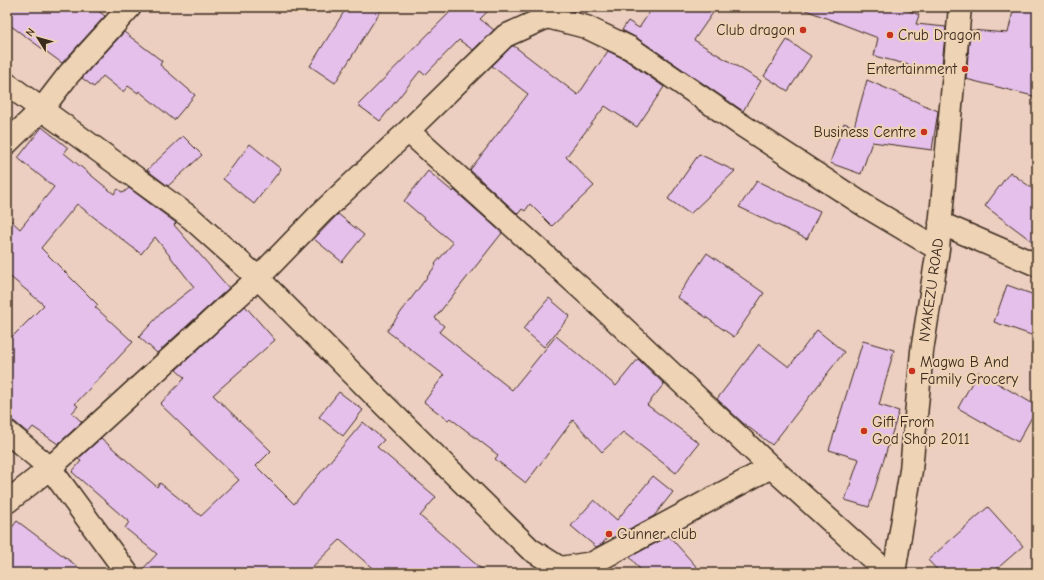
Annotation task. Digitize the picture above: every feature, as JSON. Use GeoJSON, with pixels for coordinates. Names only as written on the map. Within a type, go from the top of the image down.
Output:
{"type":"FeatureCollection","features":[{"type":"Feature","properties":{"kind":"street"},"geometry":{"type":"LineString","coordinates":[[7,143],[42,109],[69,74],[130,7]]}},
{"type":"Feature","properties":{"kind":"street","name":"NYAKEZU ROAD"},"geometry":{"type":"LineString","coordinates":[[894,573],[911,470],[922,351],[938,249],[960,7]]}},
{"type":"Feature","properties":{"kind":"street"},"geometry":{"type":"LineString","coordinates":[[7,502],[50,468],[258,278],[321,214],[505,36],[547,18],[586,27],[630,48],[756,134],[867,207],[938,249]]}},
{"type":"Feature","properties":{"kind":"street"},"geometry":{"type":"LineString","coordinates":[[7,84],[191,218],[258,278],[381,403],[530,549],[560,568],[593,563],[771,467]]}},
{"type":"Feature","properties":{"kind":"street"},"geometry":{"type":"LineString","coordinates":[[408,131],[594,300],[771,467],[888,573]]}},
{"type":"Feature","properties":{"kind":"street"},"geometry":{"type":"LineString","coordinates":[[940,224],[1037,265]]}},
{"type":"Feature","properties":{"kind":"street"},"geometry":{"type":"LineString","coordinates":[[7,432],[50,468],[127,573]]}},
{"type":"Feature","properties":{"kind":"building"},"geometry":{"type":"Polygon","coordinates":[[[7,7],[93,7],[105,16],[62,63],[7,23],[7,7]]]}},
{"type":"Feature","properties":{"kind":"building"},"geometry":{"type":"Polygon","coordinates":[[[347,7],[383,7],[335,83],[310,66],[347,7]]]}},
{"type":"Feature","properties":{"kind":"building"},"geometry":{"type":"Polygon","coordinates":[[[455,7],[492,7],[480,19],[494,30],[473,50],[459,40],[425,75],[420,71],[380,121],[358,105],[455,7]]]}},
{"type":"Feature","properties":{"kind":"building"},"geometry":{"type":"Polygon","coordinates":[[[653,7],[717,7],[694,40],[761,81],[743,111],[637,38],[622,30],[628,21],[639,28],[653,7]]]}},
{"type":"Feature","properties":{"kind":"building"},"geometry":{"type":"Polygon","coordinates":[[[804,7],[900,7],[919,15],[916,24],[946,27],[941,73],[874,56],[878,38],[803,9],[804,7]]]}},
{"type":"Feature","properties":{"kind":"building"},"geometry":{"type":"Polygon","coordinates":[[[1014,7],[1037,7],[1037,97],[966,79],[970,30],[1008,33],[1014,7]]]}},
{"type":"Feature","properties":{"kind":"building"},"geometry":{"type":"Polygon","coordinates":[[[124,32],[162,61],[160,65],[195,95],[174,120],[139,91],[138,93],[128,86],[123,92],[103,76],[94,87],[82,78],[124,32]]]}},
{"type":"Feature","properties":{"kind":"building"},"geometry":{"type":"Polygon","coordinates":[[[787,40],[811,56],[788,91],[764,76],[787,40]]]}},
{"type":"Feature","properties":{"kind":"building"},"geometry":{"type":"Polygon","coordinates":[[[512,46],[578,95],[608,51],[624,59],[664,87],[637,127],[605,106],[566,157],[594,186],[552,226],[530,204],[525,211],[522,209],[518,214],[470,170],[528,94],[492,66],[512,46]]]}},
{"type":"Feature","properties":{"kind":"building"},"geometry":{"type":"Polygon","coordinates":[[[867,80],[938,111],[932,150],[872,142],[861,174],[830,163],[844,123],[854,127],[867,80]]]}},
{"type":"Feature","properties":{"kind":"building"},"geometry":{"type":"Polygon","coordinates":[[[42,127],[68,148],[64,153],[114,194],[118,189],[123,193],[129,188],[176,223],[174,225],[229,288],[157,353],[139,337],[163,311],[194,287],[155,237],[141,254],[77,204],[41,248],[98,305],[95,307],[133,342],[75,404],[78,406],[72,413],[82,422],[58,444],[33,427],[28,433],[15,422],[7,420],[7,342],[44,305],[7,274],[7,217],[20,229],[54,187],[18,158],[42,127]]]}},
{"type":"Feature","properties":{"kind":"building"},"geometry":{"type":"Polygon","coordinates":[[[183,136],[202,155],[168,186],[147,170],[183,136]]]}},
{"type":"Feature","properties":{"kind":"building"},"geometry":{"type":"Polygon","coordinates":[[[250,144],[281,169],[254,204],[223,179],[250,144]]]}},
{"type":"Feature","properties":{"kind":"building"},"geometry":{"type":"Polygon","coordinates":[[[699,154],[735,171],[690,214],[668,199],[699,154]]]}},
{"type":"Feature","properties":{"kind":"building"},"geometry":{"type":"Polygon","coordinates":[[[428,171],[453,192],[454,190],[502,233],[435,318],[444,326],[439,332],[512,390],[556,336],[616,386],[638,359],[664,384],[647,405],[699,443],[676,473],[623,432],[602,452],[573,420],[526,483],[495,459],[498,455],[450,418],[448,420],[424,402],[444,375],[387,331],[436,265],[435,264],[453,243],[404,201],[428,171]]]}},
{"type":"Feature","properties":{"kind":"building"},"geometry":{"type":"Polygon","coordinates":[[[1010,172],[1037,192],[1037,245],[985,206],[1010,172]]]}},
{"type":"Feature","properties":{"kind":"building"},"geometry":{"type":"Polygon","coordinates":[[[757,181],[820,211],[807,239],[739,207],[757,181]]]}},
{"type":"Feature","properties":{"kind":"building"},"geometry":{"type":"Polygon","coordinates":[[[338,214],[364,235],[342,262],[314,239],[338,214]]]}},
{"type":"Feature","properties":{"kind":"building"},"geometry":{"type":"Polygon","coordinates":[[[707,253],[764,293],[734,337],[677,297],[707,253]]]}},
{"type":"Feature","properties":{"kind":"building"},"geometry":{"type":"Polygon","coordinates":[[[1007,285],[1037,296],[1037,337],[994,322],[1007,285]]]}},
{"type":"Feature","properties":{"kind":"building"},"geometry":{"type":"Polygon","coordinates":[[[549,298],[570,316],[544,347],[523,329],[549,298]]]}},
{"type":"Feature","properties":{"kind":"building"},"geometry":{"type":"Polygon","coordinates":[[[245,306],[275,340],[213,395],[271,451],[256,466],[294,504],[363,422],[384,440],[377,447],[436,497],[420,516],[486,573],[378,573],[340,540],[306,573],[139,573],[157,554],[125,528],[129,522],[72,472],[81,461],[78,459],[101,438],[157,487],[160,483],[201,516],[239,480],[160,404],[185,378],[176,370],[245,306]]]}},
{"type":"Feature","properties":{"kind":"building"},"geometry":{"type":"Polygon","coordinates":[[[817,330],[844,352],[772,445],[743,423],[717,399],[759,344],[789,367],[817,330]]]}},
{"type":"Feature","properties":{"kind":"building"},"geometry":{"type":"Polygon","coordinates":[[[863,341],[894,350],[879,405],[899,411],[869,507],[845,500],[859,459],[829,450],[863,341]]]}},
{"type":"Feature","properties":{"kind":"building"},"geometry":{"type":"Polygon","coordinates":[[[978,372],[1037,406],[1018,442],[958,408],[978,372]]]}},
{"type":"Feature","properties":{"kind":"building"},"geometry":{"type":"Polygon","coordinates":[[[339,392],[363,410],[343,436],[319,417],[339,392]]]}},
{"type":"Feature","properties":{"kind":"building"},"geometry":{"type":"Polygon","coordinates":[[[653,476],[673,492],[654,516],[612,538],[610,535],[602,544],[596,547],[571,526],[594,500],[617,520],[653,476]]]}},
{"type":"Feature","properties":{"kind":"building"},"geometry":{"type":"Polygon","coordinates":[[[988,507],[1023,546],[992,573],[940,573],[928,560],[988,507]]]}},
{"type":"Feature","properties":{"kind":"building"},"geometry":{"type":"Polygon","coordinates":[[[17,521],[86,573],[7,573],[7,534],[17,521]]]}},
{"type":"Feature","properties":{"kind":"building"},"geometry":{"type":"Polygon","coordinates":[[[669,536],[702,573],[643,573],[630,557],[669,536]]]}},
{"type":"Feature","properties":{"kind":"place","name":"Club dragon"},"geometry":{"type":"Point","coordinates":[803,30]}},
{"type":"Feature","properties":{"kind":"place","name":"Crub Dragon"},"geometry":{"type":"Point","coordinates":[890,35]}},
{"type":"Feature","properties":{"kind":"place","name":"Entertainment"},"geometry":{"type":"Point","coordinates":[965,69]}},
{"type":"Feature","properties":{"kind":"place","name":"Business Centre"},"geometry":{"type":"Point","coordinates":[924,132]}},
{"type":"Feature","properties":{"kind":"place","name":"Magwa B And Family Grocery"},"geometry":{"type":"Point","coordinates":[912,371]}},
{"type":"Feature","properties":{"kind":"place","name":"Gift From God Shop 2011"},"geometry":{"type":"Point","coordinates":[864,431]}},
{"type":"Feature","properties":{"kind":"place","name":"Gunner club"},"geometry":{"type":"Point","coordinates":[609,534]}}]}
